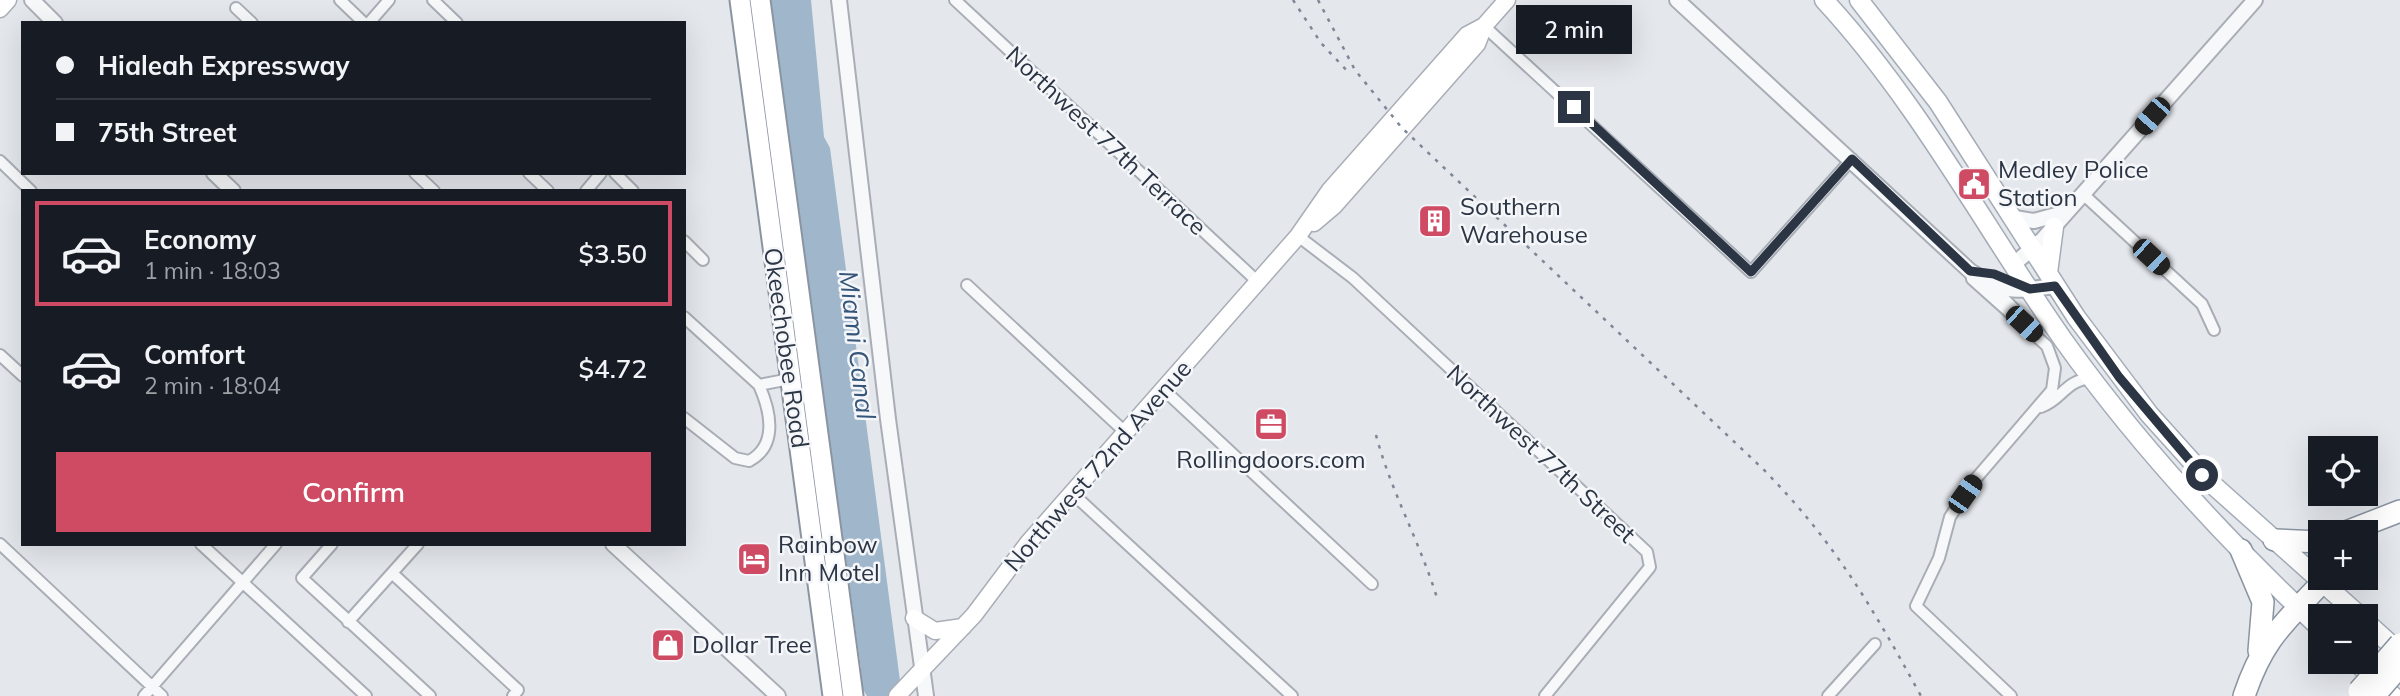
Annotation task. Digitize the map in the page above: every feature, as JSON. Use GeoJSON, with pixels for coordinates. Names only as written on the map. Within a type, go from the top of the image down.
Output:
{"type":"FeatureCollection","features":[{"type":"Feature","properties":{"kind":"highway","name":"Okeechobee Road"},"geometry":{"type":"LineString","coordinates":[[740,0],[832,688]]}},
{"type":"Feature","properties":{"kind":"highway","name":"Okeechobee Road"},"geometry":{"type":"LineString","coordinates":[[760,0],[853,696]]}},
{"type":"Feature","properties":{"kind":"highway"},"geometry":{"type":"LineString","coordinates":[[2378,527],[2393,515]]}},
{"type":"Feature","properties":{"kind":"highway"},"geometry":{"type":"LineString","coordinates":[[2274,540],[2308,541]]}},
{"type":"Feature","properties":{"kind":"highway"},"geometry":{"type":"LineString","coordinates":[[2241,550],[2263,602],[2264,616],[2258,642],[2260,657]]}},
{"type":"Feature","properties":{"kind":"highway"},"geometry":{"type":"LineString","coordinates":[[2244,696],[2260,657],[2277,628],[2313,590]]}},
{"type":"Feature","properties":{"kind":"highway"},"geometry":{"type":"LineString","coordinates":[[2362,694],[2400,644]]}},
{"type":"Feature","properties":{"kind":"highway"},"geometry":{"type":"LineString","coordinates":[[2362,694],[2400,666]]}},
{"type":"Feature","properties":{"kind":"highway"},"geometry":{"type":"LineString","coordinates":[[819,696],[832,688]]}},
{"type":"Feature","properties":{"kind":"main road"},"geometry":{"type":"LineString","coordinates":[[0,9],[8,0]]}},
{"type":"Feature","properties":{"kind":"main road","name":"Northwest 72nd Avenue"},"geometry":{"type":"LineString","coordinates":[[900,692],[963,627],[1072,493],[1298,236],[1334,206],[1424,105],[1477,44],[1484,26],[1507,0]]}},
{"type":"Feature","properties":{"kind":"main road"},"geometry":{"type":"LineString","coordinates":[[1824,0],[1907,102],[2091,378],[2163,466],[2241,550],[2308,617]]}},
{"type":"Feature","properties":{"kind":"main road"},"geometry":{"type":"LineString","coordinates":[[1859,0],[1938,102],[2109,363],[2171,441],[2211,484],[2308,567]]}},
{"type":"Feature","properties":{"kind":"main road"},"geometry":{"type":"LineString","coordinates":[[2052,279],[2053,227]]}},
{"type":"Feature","properties":{"kind":"main road"},"geometry":{"type":"LineString","coordinates":[[2335,590],[2348,604]]}},
{"type":"Feature","properties":{"kind":"main road"},"geometry":{"type":"LineString","coordinates":[[914,618],[935,631],[963,627]]}},
{"type":"Feature","properties":{"kind":"main road"},"geometry":{"type":"LineString","coordinates":[[2378,633],[2400,653]]}},
{"type":"Feature","properties":{"kind":"main road"},"geometry":{"type":"LineString","coordinates":[[2369,674],[2393,696]]}},
{"type":"Feature","properties":{"kind":"street"},"geometry":{"type":"LineString","coordinates":[[32,0],[53,21]]}},
{"type":"Feature","properties":{"kind":"street"},"geometry":{"type":"LineString","coordinates":[[340,0],[364,21]]}},
{"type":"Feature","properties":{"kind":"street"},"geometry":{"type":"LineString","coordinates":[[368,21],[389,0]]}},
{"type":"Feature","properties":{"kind":"street"},"geometry":{"type":"LineString","coordinates":[[433,0],[455,21]]}},
{"type":"Feature","properties":{"kind":"street"},"geometry":{"type":"LineString","coordinates":[[839,0],[914,618],[926,696]]}},
{"type":"Feature","properties":{"kind":"street","name":"Northwest 77th Terrace"},"geometry":{"type":"LineString","coordinates":[[955,0],[1258,282]]}},
{"type":"Feature","properties":{"kind":"street"},"geometry":{"type":"LineString","coordinates":[[1677,0],[1979,275],[2050,350],[2055,368],[2053,386],[1965,494],[1950,517],[1939,558],[1916,606],[2011,696]]}},
{"type":"Feature","properties":{"kind":"street"},"geometry":{"type":"LineString","coordinates":[[2014,264],[2067,212],[2255,0]]}},
{"type":"Feature","properties":{"kind":"street"},"geometry":{"type":"LineString","coordinates":[[236,8],[249,21]]}},
{"type":"Feature","properties":{"kind":"street"},"geometry":{"type":"LineString","coordinates":[[1484,26],[1751,272],[1852,159]]}},
{"type":"Feature","properties":{"kind":"street"},"geometry":{"type":"LineString","coordinates":[[0,161],[29,189]]}},
{"type":"Feature","properties":{"kind":"street"},"geometry":{"type":"LineString","coordinates":[[216,175],[231,189]]}},
{"type":"Feature","properties":{"kind":"street"},"geometry":{"type":"LineString","coordinates":[[417,175],[432,189]]}},
{"type":"Feature","properties":{"kind":"street"},"geometry":{"type":"LineString","coordinates":[[531,175],[546,189]]}},
{"type":"Feature","properties":{"kind":"street"},"geometry":{"type":"LineString","coordinates":[[588,189],[599,175]]}},
{"type":"Feature","properties":{"kind":"street"},"geometry":{"type":"LineString","coordinates":[[617,175],[631,189]]}},
{"type":"Feature","properties":{"kind":"street"},"geometry":{"type":"LineString","coordinates":[[2083,194],[2202,304],[2214,330]]}},
{"type":"Feature","properties":{"kind":"street"},"geometry":{"type":"LineString","coordinates":[[2015,218],[2036,221],[2067,212]]}},
{"type":"Feature","properties":{"kind":"street","name":"Northwest 77th Street"},"geometry":{"type":"LineString","coordinates":[[1298,236],[1353,278],[1647,552],[1650,567],[1545,696]]}},
{"type":"Feature","properties":{"kind":"street"},"geometry":{"type":"LineString","coordinates":[[686,243],[703,260]]}},
{"type":"Feature","properties":{"kind":"street"},"geometry":{"type":"LineString","coordinates":[[2024,324],[2017,321],[1972,279],[1979,275],[1994,274],[2030,289],[2052,279]]}},
{"type":"Feature","properties":{"kind":"street"},"geometry":{"type":"LineString","coordinates":[[967,285],[1125,432]]}},
{"type":"Feature","properties":{"kind":"street"},"geometry":{"type":"LineString","coordinates":[[686,319],[760,385],[771,419],[765,445],[749,461],[740,460],[686,420]]}},
{"type":"Feature","properties":{"kind":"street"},"geometry":{"type":"LineString","coordinates":[[0,355],[21,374]]}},
{"type":"Feature","properties":{"kind":"street"},"geometry":{"type":"LineString","coordinates":[[2038,407],[2052,403],[2070,383],[2091,378]]}},
{"type":"Feature","properties":{"kind":"street"},"geometry":{"type":"LineString","coordinates":[[760,385],[790,379]]}},
{"type":"Feature","properties":{"kind":"street"},"geometry":{"type":"LineString","coordinates":[[1163,390],[1372,584]]}},
{"type":"Feature","properties":{"kind":"street"},"geometry":{"type":"LineString","coordinates":[[1072,493],[1292,696]]}},
{"type":"Feature","properties":{"kind":"street"},"geometry":{"type":"LineString","coordinates":[[0,544],[148,692],[162,696]]}},
{"type":"Feature","properties":{"kind":"street"},"geometry":{"type":"LineString","coordinates":[[203,546],[366,696]]}},
{"type":"Feature","properties":{"kind":"street"},"geometry":{"type":"LineString","coordinates":[[148,692],[274,546]]}},
{"type":"Feature","properties":{"kind":"street"},"geometry":{"type":"LineString","coordinates":[[330,546],[303,578],[430,696]]}},
{"type":"Feature","properties":{"kind":"street"},"geometry":{"type":"LineString","coordinates":[[348,622],[416,546]]}},
{"type":"Feature","properties":{"kind":"street"},"geometry":{"type":"LineString","coordinates":[[615,546],[778,696]]}},
{"type":"Feature","properties":{"kind":"street"},"geometry":{"type":"LineString","coordinates":[[392,573],[518,690],[513,696]]}},
{"type":"Feature","properties":{"kind":"street"},"geometry":{"type":"LineString","coordinates":[[1828,696],[1875,645]]}},
{"type":"Feature","properties":{"kind":"water"},"geometry":{"type":"Polygon","coordinates":[[[768,0],[811,0],[824,137],[830,148],[902,696],[867,696],[860,685],[861,669],[768,0]]]}},
{"type":"Feature","properties":{"kind":"railway"},"geometry":{"type":"LineString","coordinates":[[1293,0],[1321,43],[1350,74]]}},
{"type":"Feature","properties":{"kind":"railway"},"geometry":{"type":"LineString","coordinates":[[1318,0],[1355,70],[1402,128],[1763,469],[1788,496],[1851,576],[1921,696]]}},
{"type":"Feature","properties":{"kind":"railway"},"geometry":{"type":"LineString","coordinates":[[1376,435],[1389,477],[1437,598]]}},
{"type":"Feature","properties":{"kind":"place","name":"Medley Police Station"},"geometry":{"type":"Point","coordinates":[1974,184]}},
{"type":"Feature","properties":{"kind":"place","name":"Southern Warehouse"},"geometry":{"type":"Point","coordinates":[1435,221]}},
{"type":"Feature","properties":{"kind":"place","name":"Rollingdoors.com"},"geometry":{"type":"Point","coordinates":[1271,424]}},
{"type":"Feature","properties":{"kind":"place","name":"Rainbow Inn Motel"},"geometry":{"type":"Point","coordinates":[754,559]}},
{"type":"Feature","properties":{"kind":"place","name":"Dollar Tree"},"geometry":{"type":"Point","coordinates":[668,645]}},
{"type":"Feature","properties":{"kind":"route"},"geometry":{"type":"LineString","coordinates":[[1574,107],[1751,272],[1852,159],[1970,271],[1994,274],[2030,289],[2055,286],[2119,377],[2202,475]]}},
{"type":"Feature","properties":{"kind":"water label","name":"Miami Canal"},"geometry":{"type":"Point","coordinates":[857,345]}}]}
